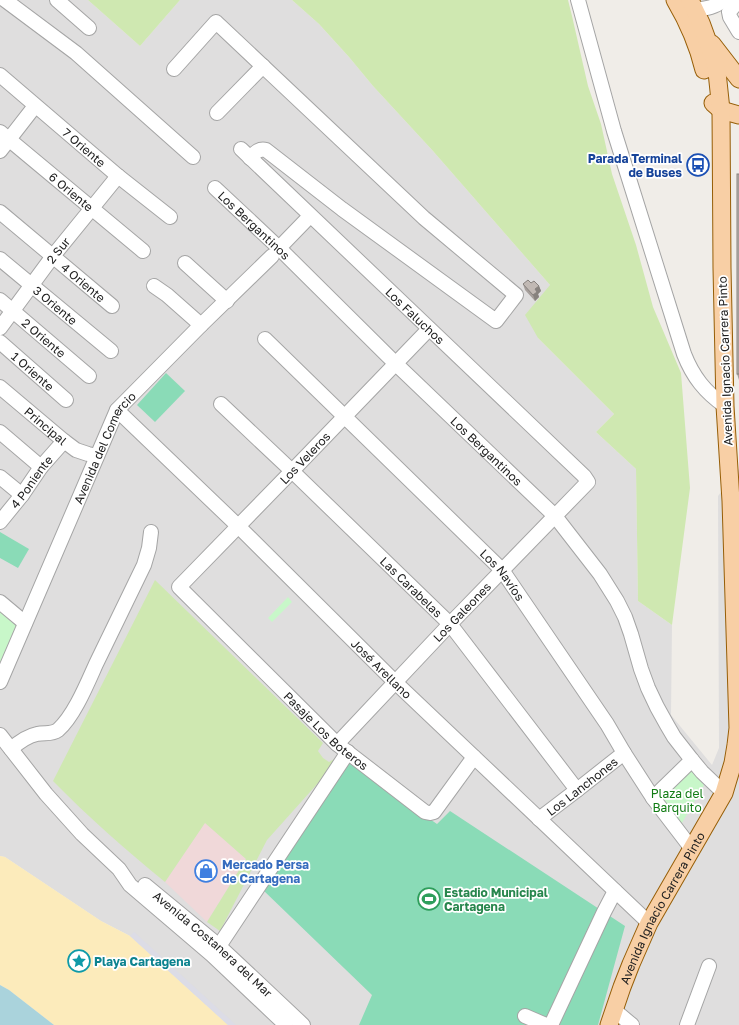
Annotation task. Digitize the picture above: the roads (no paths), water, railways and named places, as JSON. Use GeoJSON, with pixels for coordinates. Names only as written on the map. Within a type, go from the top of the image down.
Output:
{"type":"FeatureCollection","features":[{"type":"Feature","properties":{"kind":"main road","name":"Avenida Ignacio Carrera Pinto"},"geometry":{"type":"LineString","coordinates":[[675,0],[689,26],[699,51],[707,81],[709,96],[710,158],[722,268]]}},
{"type":"Feature","properties":{"kind":"main road","name":"Avenida Ignacio Carrera Pinto"},"geometry":{"type":"LineString","coordinates":[[612,1017],[631,964],[649,923],[724,793],[733,763],[738,728],[735,496],[725,406],[721,110],[716,72],[706,36],[693,4]]}},
{"type":"Feature","properties":{"kind":"main road"},"geometry":{"type":"LineString","coordinates":[[706,36],[739,79]]}},
{"type":"Feature","properties":{"kind":"main road"},"geometry":{"type":"LineString","coordinates":[[709,96],[715,106],[721,110],[739,115]]}},
{"type":"Feature","properties":{"kind":"street"},"geometry":{"type":"LineString","coordinates":[[5,0],[76,53],[193,157]]}},
{"type":"Feature","properties":{"kind":"street"},"geometry":{"type":"LineString","coordinates":[[57,0],[89,28]]}},
{"type":"Feature","properties":{"kind":"street"},"geometry":{"type":"LineString","coordinates":[[578,0],[614,131],[684,354],[693,375],[700,384],[725,406]]}},
{"type":"Feature","properties":{"kind":"street"},"geometry":{"type":"LineString","coordinates":[[693,4],[708,8],[715,6],[724,0]]}},
{"type":"Feature","properties":{"kind":"street"},"geometry":{"type":"LineString","coordinates":[[738,0],[729,12],[730,17],[739,32]]}},
{"type":"Feature","properties":{"kind":"street"},"geometry":{"type":"LineString","coordinates":[[174,69],[216,22],[263,66],[217,113]]}},
{"type":"Feature","properties":{"kind":"street","name":"Los Faluchos"},"geometry":{"type":"LineString","coordinates":[[263,66],[424,218],[516,295],[496,321],[342,209],[266,150],[261,149],[246,153],[310,216],[584,476],[588,482]]}},
{"type":"Feature","properties":{"kind":"street","name":"7 Oriente"},"geometry":{"type":"LineString","coordinates":[[0,75],[118,176],[170,218]]}},
{"type":"Feature","properties":{"kind":"street"},"geometry":{"type":"LineString","coordinates":[[0,151],[4,135],[35,106]]}},
{"type":"Feature","properties":{"kind":"street","name":"6 Oriente"},"geometry":{"type":"LineString","coordinates":[[4,135],[143,251]]}},
{"type":"Feature","properties":{"kind":"street","name":"2 Sur"},"geometry":{"type":"LineString","coordinates":[[0,328],[53,256],[118,176]]}},
{"type":"Feature","properties":{"kind":"street","name":"Los Bergantinos"},"geometry":{"type":"LineString","coordinates":[[215,188],[276,252],[555,516],[600,574],[617,601],[632,634],[641,669],[648,688],[674,737],[702,772],[724,793]]}},
{"type":"Feature","properties":{"kind":"street","name":"4 Oriente"},"geometry":{"type":"LineString","coordinates":[[0,212],[112,306]]}},
{"type":"Feature","properties":{"kind":"street","name":"Avenida del Comercio"},"geometry":{"type":"LineString","coordinates":[[0,682],[117,410],[200,325],[227,301],[276,252],[310,216]]}},
{"type":"Feature","properties":{"kind":"street","name":"3 Oriente"},"geometry":{"type":"LineString","coordinates":[[0,259],[111,351]]}},
{"type":"Feature","properties":{"kind":"street"},"geometry":{"type":"LineString","coordinates":[[185,263],[227,301]]}},
{"type":"Feature","properties":{"kind":"street"},"geometry":{"type":"LineString","coordinates":[[154,286],[167,295],[200,325]]}},
{"type":"Feature","properties":{"kind":"street","name":"2 Oriente"},"geometry":{"type":"LineString","coordinates":[[0,300],[89,376]]}},
{"type":"Feature","properties":{"kind":"street","name":"Los Veleros"},"geometry":{"type":"LineString","coordinates":[[179,587],[429,329]]}},
{"type":"Feature","properties":{"kind":"street","name":"Los Navíos"},"geometry":{"type":"LineString","coordinates":[[265,339],[502,570],[607,724],[653,798],[692,849]]}},
{"type":"Feature","properties":{"kind":"street","name":"1 Oriente"},"geometry":{"type":"LineString","coordinates":[[0,342],[66,400]]}},
{"type":"Feature","properties":{"kind":"street","name":"Principal"},"geometry":{"type":"LineString","coordinates":[[0,387],[76,450],[97,456]]}},
{"type":"Feature","properties":{"kind":"street","name":"Las Carabelas"},"geometry":{"type":"LineString","coordinates":[[221,404],[450,624],[577,790]]}},
{"type":"Feature","properties":{"kind":"street","name":"José Arellano"},"geometry":{"type":"LineString","coordinates":[[117,410],[238,526],[395,682],[649,923]]}},
{"type":"Feature","properties":{"kind":"street"},"geometry":{"type":"LineString","coordinates":[[0,432],[41,467]]}},
{"type":"Feature","properties":{"kind":"street","name":"4 Poniente"},"geometry":{"type":"LineString","coordinates":[[0,521],[41,467],[64,441]]}},
{"type":"Feature","properties":{"kind":"street"},"geometry":{"type":"LineString","coordinates":[[0,477],[22,494]]}},
{"type":"Feature","properties":{"kind":"street","name":"Los Galeones"},"geometry":{"type":"LineString","coordinates":[[219,946],[342,748],[395,682],[588,482]]}},
{"type":"Feature","properties":{"kind":"street"},"geometry":{"type":"LineString","coordinates":[[11,749],[18,743],[31,736],[37,734],[50,734],[56,731],[70,714],[83,692],[144,564],[149,548],[151,532]]}},
{"type":"Feature","properties":{"kind":"street","name":"Pasaje Los Boteros"},"geometry":{"type":"LineString","coordinates":[[179,587],[342,748],[425,812],[434,812],[474,757]]}},
{"type":"Feature","properties":{"kind":"street"},"geometry":{"type":"LineString","coordinates":[[0,602],[25,623]]}},
{"type":"Feature","properties":{"kind":"street","name":"Avenida Costanera del Mar"},"geometry":{"type":"LineString","coordinates":[[0,735],[46,794],[82,834],[119,869],[130,885],[212,955],[286,1025]]}},
{"type":"Feature","properties":{"kind":"street","name":"Los Lanchones"},"geometry":{"type":"LineString","coordinates":[[539,819],[624,753]]}},
{"type":"Feature","properties":{"kind":"street"},"geometry":{"type":"LineString","coordinates":[[653,798],[692,760]]}},
{"type":"Feature","properties":{"kind":"street","name":"Avenida Costanera del Mar"},"geometry":{"type":"LineString","coordinates":[[119,869],[136,878],[219,946],[303,1025]]}},
{"type":"Feature","properties":{"kind":"street"},"geometry":{"type":"LineString","coordinates":[[551,1025],[615,891]]}},
{"type":"Feature","properties":{"kind":"street"},"geometry":{"type":"LineString","coordinates":[[687,1025],[709,966]]}},
{"type":"Feature","properties":{"kind":"street"},"geometry":{"type":"LineString","coordinates":[[525,1016],[546,1025]]}},
{"type":"Feature","properties":{"kind":"street"},"geometry":{"type":"LineString","coordinates":[[612,1017],[632,1025]]}},
{"type":"Feature","properties":{"kind":"water"},"geometry":{"type":"Polygon","coordinates":[[[0,985],[9,990],[54,1025],[0,1025],[0,985]]]}},
{"type":"Feature","properties":{"kind":"place","name":"Parada Terminal de Buses"},"geometry":{"type":"Point","coordinates":[698,165]}},
{"type":"Feature","properties":{"kind":"place","name":"Mercado Persa de Cartagena"},"geometry":{"type":"Point","coordinates":[206,871]}},
{"type":"Feature","properties":{"kind":"place","name":"Estadio Municipal Cartagena"},"geometry":{"type":"Point","coordinates":[429,899]}},
{"type":"Feature","properties":{"kind":"place","name":"Playa Cartagena"},"geometry":{"type":"Point","coordinates":[79,961]}},
{"type":"Feature","properties":{"kind":"park label","name":"Plaza del Barquito"},"geometry":{"type":"Point","coordinates":[677,800]}}]}
